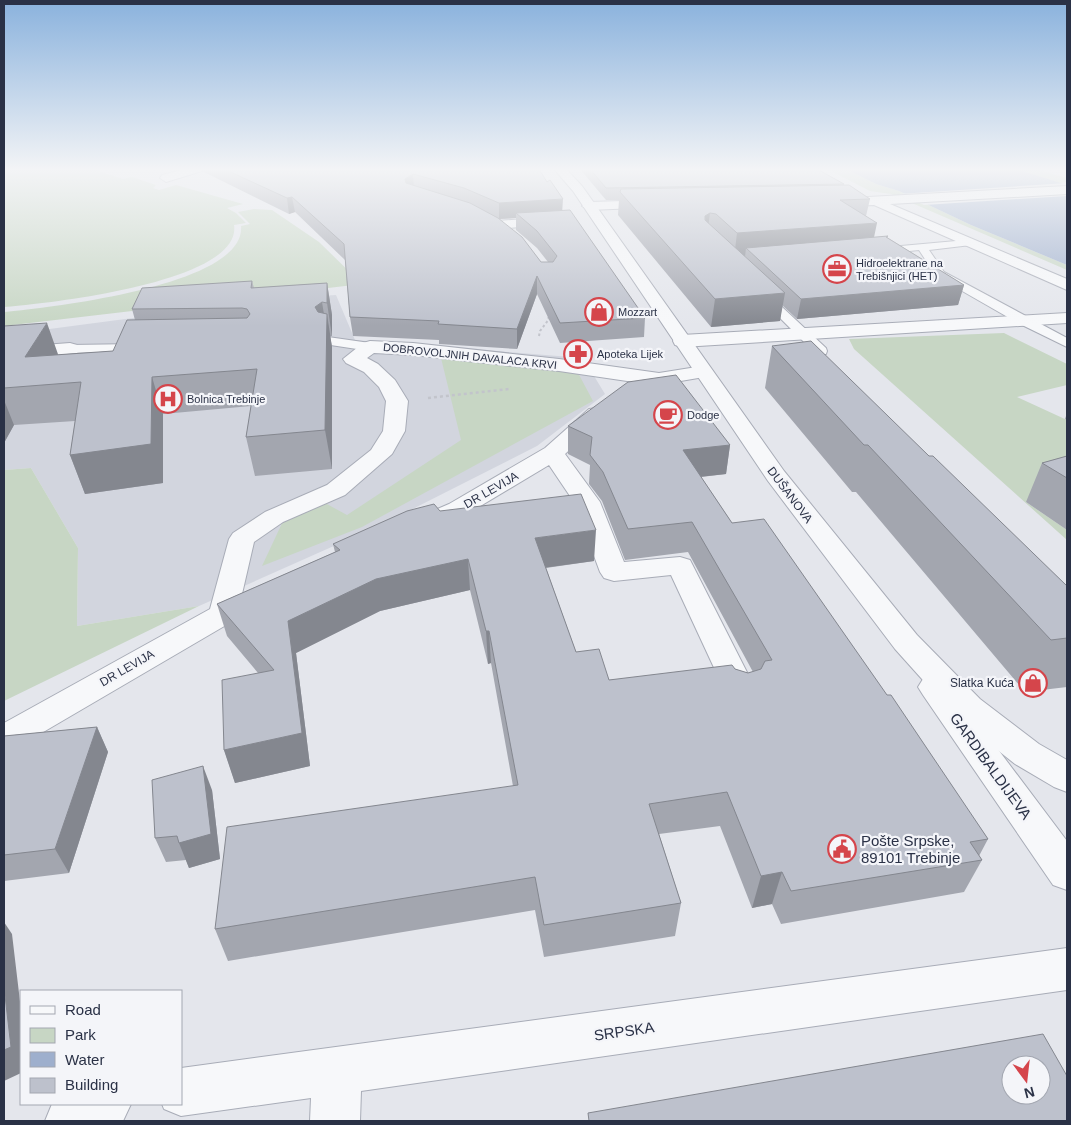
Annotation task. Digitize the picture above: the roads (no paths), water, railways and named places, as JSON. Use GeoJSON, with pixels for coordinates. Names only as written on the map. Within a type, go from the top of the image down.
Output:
{"type":"FeatureCollection","features":[{"type":"Feature","properties":{"kind":"street"},"geometry":{"type":"LineString","coordinates":[[499,222],[491,222],[512,236]]}},
{"type":"Feature","properties":{"kind":"street","name":"DUŠANOVA"},"geometry":{"type":"LineString","coordinates":[[588,222],[682,341],[776,476],[880,610],[944,685],[968,708],[1027,754],[1067,777]]}},
{"type":"Feature","properties":{"kind":"street"},"geometry":{"type":"LineString","coordinates":[[920,222],[1067,285]]}},
{"type":"Feature","properties":{"kind":"street"},"geometry":{"type":"LineString","coordinates":[[682,341],[1067,318]]}},
{"type":"Feature","properties":{"kind":"street"},"geometry":{"type":"LineString","coordinates":[[222,614],[242,539],[274,518],[336,490],[380,454],[394,431],[397,401],[388,384],[371,368],[353,359],[370,347]]}},
{"type":"Feature","properties":{"kind":"street","name":"DOBROVOLJNIH DAVALACA KRVI"},"geometry":{"type":"LineString","coordinates":[[370,347],[413,348],[659,379]]}},
{"type":"Feature","properties":{"kind":"street"},"geometry":{"type":"LineString","coordinates":[[4,354],[70,349]]}},
{"type":"Feature","properties":{"kind":"street","name":"DR LEVIJA"},"geometry":{"type":"LineString","coordinates":[[404,534],[458,509],[553,453],[593,417],[625,394],[659,379],[703,372]]}},
{"type":"Feature","properties":{"kind":"street"},"geometry":{"type":"LineString","coordinates":[[553,453],[587,502],[614,572],[680,566],[741,692]]}},
{"type":"Feature","properties":{"kind":"street","name":"DR LEVIJA"},"geometry":{"type":"LineString","coordinates":[[4,739],[222,614],[277,590]]}},
{"type":"Feature","properties":{"kind":"street","name":"GARDIBALDIJEVA"},"geometry":{"type":"LineString","coordinates":[[880,610],[1067,872]]}},
{"type":"Feature","properties":{"kind":"street","name":"SRPSKA"},"geometry":{"type":"LineString","coordinates":[[182,1092],[1067,969]]}},
{"type":"Feature","properties":{"kind":"street"},"geometry":{"type":"LineString","coordinates":[[335,1121],[337,1071]]}},
{"type":"Feature","properties":{"kind":"street"},"geometry":{"type":"LineString","coordinates":[[70,1121],[104,1105]]}},
{"type":"Feature","properties":{"kind":"lane"},"geometry":{"type":"LineString","coordinates":[[870,251],[967,242]]}},
{"type":"Feature","properties":{"kind":"lane"},"geometry":{"type":"LineString","coordinates":[[922,247],[940,274],[1067,343]]}},
{"type":"Feature","properties":{"kind":"lane"},"geometry":{"type":"LineString","coordinates":[[756,288],[821,352]]}},
{"type":"Feature","properties":{"kind":"lane"},"geometry":{"type":"LineString","coordinates":[[328,341],[370,347]]}},
{"type":"Feature","properties":{"kind":"lane"},"geometry":{"type":"LineString","coordinates":[[70,349],[149,348]]}},
{"type":"Feature","properties":{"kind":"water"},"geometry":{"type":"Polygon","coordinates":[[[964,222],[1067,222],[1067,265],[964,222]]]}},
{"type":"Feature","properties":{"kind":"place","name":"Hidroelektrane na Trebišnjici (HET)"},"geometry":{"type":"Point","coordinates":[837,269]}},
{"type":"Feature","properties":{"kind":"place","name":"Mozzart"},"geometry":{"type":"Point","coordinates":[599,312]}},
{"type":"Feature","properties":{"kind":"place","name":"Apoteka Lijek"},"geometry":{"type":"Point","coordinates":[578,354]}},
{"type":"Feature","properties":{"kind":"place","name":"Bolnica Trebinje"},"geometry":{"type":"Point","coordinates":[168,399]}},
{"type":"Feature","properties":{"kind":"place","name":"Dodge"},"geometry":{"type":"Point","coordinates":[668,415]}},
{"type":"Feature","properties":{"kind":"place","name":"Slatka Kuća"},"geometry":{"type":"Point","coordinates":[1033,683]}},
{"type":"Feature","properties":{"kind":"place","name":"Pošte Srpske, 89101 Trebinje"},"geometry":{"type":"Point","coordinates":[842,849]}}]}
